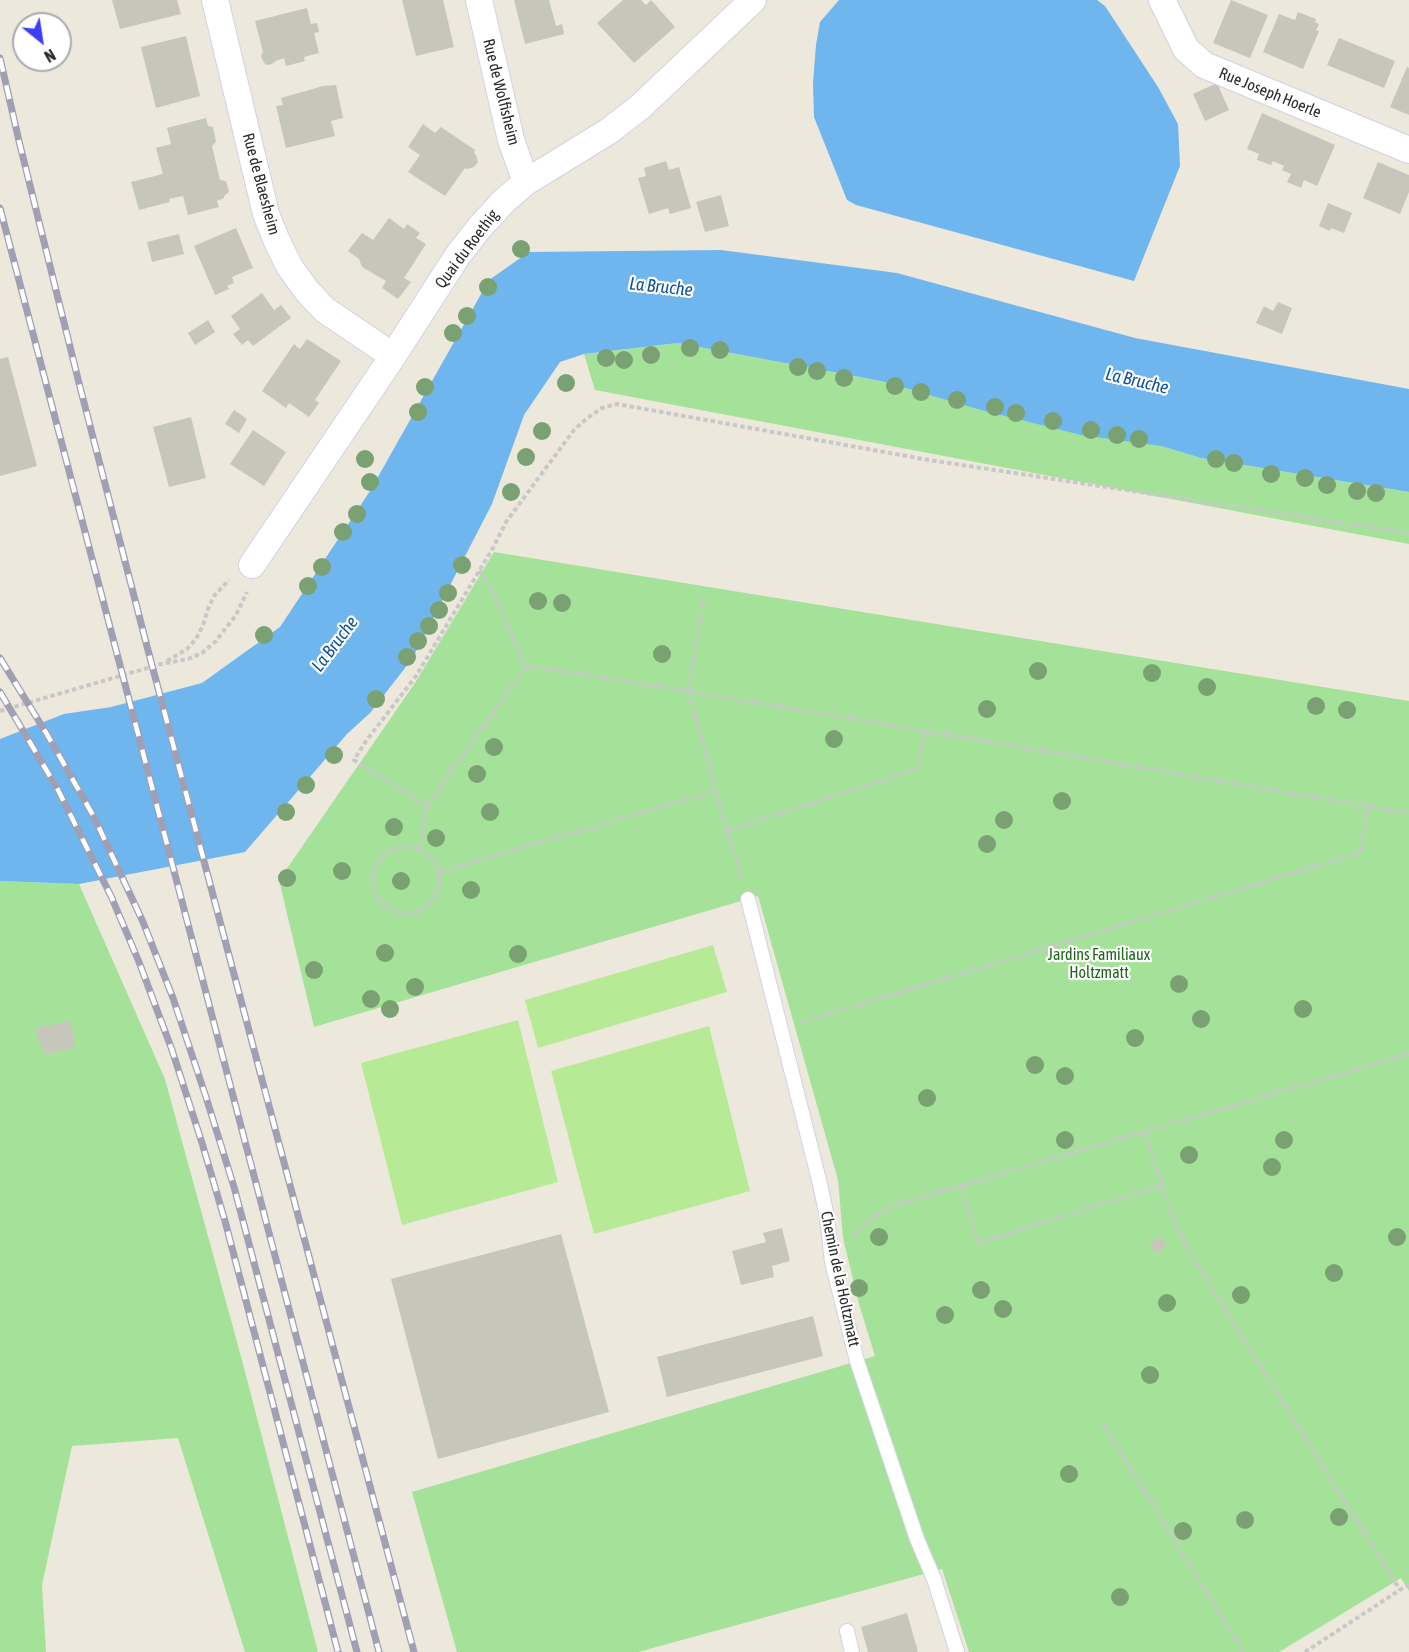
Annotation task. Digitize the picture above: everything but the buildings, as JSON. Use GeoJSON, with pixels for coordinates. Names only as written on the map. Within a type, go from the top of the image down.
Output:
{"type":"FeatureCollection","features":[{"type":"Feature","properties":{"kind":"street","name":"Rue de Blaesheim"},"geometry":{"type":"LineString","coordinates":[[215,0],[266,214],[289,266],[307,291],[325,310],[393,356]]}},
{"type":"Feature","properties":{"kind":"street","name":"Rue de Wolfisheim"},"geometry":{"type":"LineString","coordinates":[[479,0],[511,140],[526,182]]}},
{"type":"Feature","properties":{"kind":"street","name":"Quai du Roethig"},"geometry":{"type":"LineString","coordinates":[[252,565],[458,255],[480,227],[504,201],[526,182],[609,132],[640,107],[753,0]]}},
{"type":"Feature","properties":{"kind":"street","name":"Rue Joseph Hoerle"},"geometry":{"type":"LineString","coordinates":[[1162,0],[1186,49],[1204,65],[1409,150]]}},
{"type":"Feature","properties":{"kind":"lane","name":"Chemin de la Holtzmatt"},"geometry":{"type":"LineString","coordinates":[[748,899],[820,1184],[832,1262],[857,1361],[957,1652]]}},
{"type":"Feature","properties":{"kind":"lane"},"geometry":{"type":"LineString","coordinates":[[847,1631],[852,1652]]}},
{"type":"Feature","properties":{"kind":"path"},"geometry":{"type":"LineString","coordinates":[[427,806],[354,760],[416,676],[493,548],[506,522],[574,430],[602,408],[617,405],[929,460],[1409,533]]}},
{"type":"Feature","properties":{"kind":"path"},"geometry":{"type":"LineString","coordinates":[[161,664],[181,653],[196,639],[214,596],[225,582],[252,565]]}},
{"type":"Feature","properties":{"kind":"path"},"geometry":{"type":"LineString","coordinates":[[0,711],[161,664],[189,659],[202,653],[215,642],[236,615],[245,598],[252,565]]}},
{"type":"Feature","properties":{"kind":"path"},"geometry":{"type":"LineString","coordinates":[[479,571],[485,576],[526,666]]}},
{"type":"Feature","properties":{"kind":"path"},"geometry":{"type":"LineString","coordinates":[[703,596],[689,691],[715,791],[748,899]]}},
{"type":"Feature","properties":{"kind":"path"},"geometry":{"type":"LineString","coordinates":[[526,666],[689,691],[1409,813]]}},
{"type":"Feature","properties":{"kind":"path"},"geometry":{"type":"LineString","coordinates":[[419,849],[427,806],[526,666]]}},
{"type":"Feature","properties":{"kind":"path"},"geometry":{"type":"LineString","coordinates":[[728,830],[918,769],[924,731]]}},
{"type":"Feature","properties":{"kind":"path"},"geometry":{"type":"LineString","coordinates":[[439,872],[715,791]]}},
{"type":"Feature","properties":{"kind":"path"},"geometry":{"type":"LineString","coordinates":[[780,1028],[1360,853],[1368,806]]}},
{"type":"Feature","properties":{"kind":"path"},"geometry":{"type":"LineString","coordinates":[[399,847],[419,849],[435,862],[439,872],[440,884],[436,895],[420,910],[409,913],[387,908],[374,889],[375,867],[381,858],[399,847]]}},
{"type":"Feature","properties":{"kind":"path"},"geometry":{"type":"LineString","coordinates":[[832,1262],[852,1235],[888,1207],[1409,1054]]}},
{"type":"Feature","properties":{"kind":"path"},"geometry":{"type":"LineString","coordinates":[[1144,1132],[1176,1225],[1193,1258],[1400,1590]]}},
{"type":"Feature","properties":{"kind":"path"},"geometry":{"type":"LineString","coordinates":[[962,1185],[978,1243],[1162,1185]]}},
{"type":"Feature","properties":{"kind":"path"},"geometry":{"type":"LineString","coordinates":[[1103,1424],[1244,1652]]}},
{"type":"Feature","properties":{"kind":"path"},"geometry":{"type":"LineString","coordinates":[[1305,1652],[1409,1584]]}},
{"type":"Feature","properties":{"kind":"green space"},"geometry":{"type":"Polygon","coordinates":[[[678,343],[881,381],[977,409],[1161,446],[1201,458],[1409,492],[1409,544],[595,390],[584,354],[678,343]]]}},
{"type":"Feature","properties":{"kind":"green space","name":"Jardins Familiaux Holtzmatt"},"geometry":{"type":"Polygon","coordinates":[[[494,552],[1409,701],[1409,1591],[1401,1578],[1279,1652],[969,1652],[942,1569],[638,1652],[457,1652],[412,1492],[875,1356],[859,1304],[843,1238],[838,1180],[758,896],[314,1027],[279,880],[415,683],[494,552]]]}},
{"type":"Feature","properties":{"kind":"green space"},"geometry":{"type":"Polygon","coordinates":[[[0,881],[79,884],[165,1079],[243,1364],[318,1652],[245,1652],[178,1438],[72,1446],[42,1585],[46,1652],[0,1652],[0,881]]]}},
{"type":"Feature","properties":{"kind":"green space"},"geometry":{"type":"Polygon","coordinates":[[[713,945],[727,992],[538,1048],[525,1000],[713,945]]]}},
{"type":"Feature","properties":{"kind":"green space"},"geometry":{"type":"Polygon","coordinates":[[[518,1020],[558,1182],[402,1225],[361,1063],[518,1020]]]}},
{"type":"Feature","properties":{"kind":"green space"},"geometry":{"type":"Polygon","coordinates":[[[709,1026],[750,1191],[594,1234],[551,1071],[709,1026]]]}},
{"type":"Feature","properties":{"kind":"water"},"geometry":{"type":"Polygon","coordinates":[[[839,0],[1097,0],[1105,6],[1158,87],[1178,124],[1180,166],[1134,281],[856,205],[847,200],[814,117],[813,83],[820,22],[839,0]]]}},
{"type":"Feature","properties":{"kind":"water","name":"La Bruche"},"geometry":{"type":"Polygon","coordinates":[[[721,250],[897,273],[1135,338],[1409,389],[1409,492],[1201,458],[1161,446],[1081,435],[977,409],[881,381],[678,343],[584,354],[560,362],[524,415],[492,504],[412,659],[370,713],[347,734],[245,852],[79,884],[0,881],[0,739],[64,714],[111,707],[202,683],[280,627],[370,491],[489,280],[529,252],[721,250]]]}},
{"type":"Feature","properties":{"kind":"railway"},"geometry":{"type":"LineString","coordinates":[[0,58],[80,387],[149,654],[414,1652]]}},
{"type":"Feature","properties":{"kind":"railway"},"geometry":{"type":"LineString","coordinates":[[0,208],[379,1652]]}},
{"type":"Feature","properties":{"kind":"railway"},"geometry":{"type":"LineString","coordinates":[[0,658],[94,817],[143,922],[173,998],[234,1187],[357,1652]]}},
{"type":"Feature","properties":{"kind":"railway"},"geometry":{"type":"LineString","coordinates":[[0,692],[57,788],[111,896],[172,1050],[225,1221],[338,1652]]}}]}
